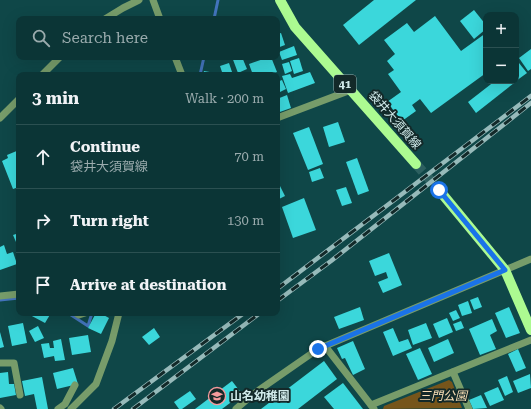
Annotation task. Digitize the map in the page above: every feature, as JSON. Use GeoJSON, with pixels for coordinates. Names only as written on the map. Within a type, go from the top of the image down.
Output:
{"type":"FeatureCollection","features":[{"type":"Feature","properties":{"kind":"main road","name":"袋井大須賀線"},"geometry":{"type":"LineString","coordinates":[[280,0],[295,27],[416,164]]}},
{"type":"Feature","properties":{"kind":"main road"},"geometry":{"type":"LineString","coordinates":[[439,190],[505,270],[531,330]]}},
{"type":"Feature","properties":{"kind":"street"},"geometry":{"type":"LineString","coordinates":[[110,16],[139,0]]}},
{"type":"Feature","properties":{"kind":"street"},"geometry":{"type":"LineString","coordinates":[[153,0],[159,16]]}},
{"type":"Feature","properties":{"kind":"street"},"geometry":{"type":"LineString","coordinates":[[45,72],[57,60]]}},
{"type":"Feature","properties":{"kind":"street"},"geometry":{"type":"LineString","coordinates":[[176,60],[181,72]]}},
{"type":"Feature","properties":{"kind":"street"},"geometry":{"type":"LineString","coordinates":[[280,117],[351,90]]}},
{"type":"Feature","properties":{"kind":"street"},"geometry":{"type":"LineString","coordinates":[[0,118],[16,102]]}},
{"type":"Feature","properties":{"kind":"street"},"geometry":{"type":"LineString","coordinates":[[236,409],[252,395],[318,349],[531,259]]}},
{"type":"Feature","properties":{"kind":"street"},"geometry":{"type":"LineString","coordinates":[[0,296],[16,294]]}},
{"type":"Feature","properties":{"kind":"street"},"geometry":{"type":"LineString","coordinates":[[71,409],[96,384],[120,316]]}},
{"type":"Feature","properties":{"kind":"street"},"geometry":{"type":"LineString","coordinates":[[325,346],[372,407],[531,340]]}},
{"type":"Feature","properties":{"kind":"street"},"geometry":{"type":"LineString","coordinates":[[0,363],[14,363],[20,395]]}},
{"type":"Feature","properties":{"kind":"street"},"geometry":{"type":"LineString","coordinates":[[452,372],[469,409]]}},
{"type":"Feature","properties":{"kind":"street"},"geometry":{"type":"LineString","coordinates":[[58,409],[65,404],[75,384]]}},
{"type":"Feature","properties":{"kind":"green space","name":"三門公園"},"geometry":{"type":"Polygon","coordinates":[[[449,380],[452,382],[462,408],[383,409],[384,406],[449,380]]]}},
{"type":"Feature","properties":{"kind":"building"},"geometry":{"type":"Polygon","coordinates":[[[374,0],[416,0],[359,45],[343,25],[374,0]]]}},
{"type":"Feature","properties":{"kind":"building"},"geometry":{"type":"Polygon","coordinates":[[[474,10],[483,21],[483,32],[474,39],[460,21],[474,10]]]}},
{"type":"Feature","properties":{"kind":"building"},"geometry":{"type":"Polygon","coordinates":[[[435,16],[461,51],[483,35],[483,75],[431,113],[420,99],[412,105],[416,111],[402,121],[387,102],[401,92],[388,74],[394,70],[387,61],[395,54],[384,40],[407,23],[414,32],[435,16]]]}},
{"type":"Feature","properties":{"kind":"building"},"geometry":{"type":"Polygon","coordinates":[[[280,33],[285,45],[280,47],[280,33]]]}},
{"type":"Feature","properties":{"kind":"building"},"geometry":{"type":"Polygon","coordinates":[[[294,46],[297,55],[282,60],[280,52],[294,46]]]}},
{"type":"Feature","properties":{"kind":"building"},"geometry":{"type":"Polygon","coordinates":[[[531,49],[531,69],[528,71],[519,58],[531,49]]]}},
{"type":"Feature","properties":{"kind":"building"},"geometry":{"type":"Polygon","coordinates":[[[299,58],[303,71],[294,74],[290,61],[299,58]]]}},
{"type":"Feature","properties":{"kind":"building"},"geometry":{"type":"Polygon","coordinates":[[[233,60],[243,60],[247,69],[238,72],[233,60]]]}},
{"type":"Feature","properties":{"kind":"building"},"geometry":{"type":"Polygon","coordinates":[[[260,60],[272,60],[277,72],[252,72],[249,64],[260,60]]]}},
{"type":"Feature","properties":{"kind":"building"},"geometry":{"type":"Polygon","coordinates":[[[289,62],[292,71],[285,74],[282,64],[289,62]]]}},
{"type":"Feature","properties":{"kind":"building"},"geometry":{"type":"Polygon","coordinates":[[[229,63],[232,72],[222,72],[220,66],[229,63]]]}},
{"type":"Feature","properties":{"kind":"building"},"geometry":{"type":"Polygon","coordinates":[[[519,63],[527,73],[519,79],[519,63]]]}},
{"type":"Feature","properties":{"kind":"building"},"geometry":{"type":"Polygon","coordinates":[[[310,72],[315,83],[288,93],[282,76],[290,74],[292,78],[310,72]]]}},
{"type":"Feature","properties":{"kind":"building"},"geometry":{"type":"Polygon","coordinates":[[[282,80],[286,89],[280,92],[280,81],[282,80]]]}},
{"type":"Feature","properties":{"kind":"building"},"geometry":{"type":"Polygon","coordinates":[[[491,84],[513,84],[476,113],[468,102],[491,84]]]}},
{"type":"Feature","properties":{"kind":"building"},"geometry":{"type":"Polygon","coordinates":[[[287,95],[291,108],[280,112],[280,98],[287,95]]]}},
{"type":"Feature","properties":{"kind":"building"},"geometry":{"type":"Polygon","coordinates":[[[338,122],[345,142],[329,147],[323,127],[338,122]]]}},
{"type":"Feature","properties":{"kind":"building"},"geometry":{"type":"Polygon","coordinates":[[[309,127],[323,164],[308,170],[293,133],[309,127]]]}},
{"type":"Feature","properties":{"kind":"building"},"geometry":{"type":"Polygon","coordinates":[[[16,151],[16,188],[13,189],[2,161],[8,158],[7,155],[16,151]]]}},
{"type":"Feature","properties":{"kind":"building"},"geometry":{"type":"Polygon","coordinates":[[[357,158],[369,191],[358,195],[346,162],[357,158]]]}},
{"type":"Feature","properties":{"kind":"building"},"geometry":{"type":"Polygon","coordinates":[[[320,168],[324,178],[312,182],[309,172],[320,168]]]}},
{"type":"Feature","properties":{"kind":"building"},"geometry":{"type":"Polygon","coordinates":[[[280,186],[285,196],[280,198],[280,186]]]}},
{"type":"Feature","properties":{"kind":"building"},"geometry":{"type":"Polygon","coordinates":[[[346,187],[352,203],[342,206],[336,190],[346,187]]]}},
{"type":"Feature","properties":{"kind":"building"},"geometry":{"type":"Polygon","coordinates":[[[304,198],[316,230],[293,238],[282,207],[304,198]]]}},
{"type":"Feature","properties":{"kind":"building"},"geometry":{"type":"Polygon","coordinates":[[[16,234],[16,242],[13,235],[16,234]]]}},
{"type":"Feature","properties":{"kind":"building"},"geometry":{"type":"Polygon","coordinates":[[[4,245],[7,254],[13,252],[16,264],[0,270],[0,247],[4,245]]]}},
{"type":"Feature","properties":{"kind":"building"},"geometry":{"type":"Polygon","coordinates":[[[389,253],[402,285],[383,293],[378,282],[388,278],[386,272],[375,276],[369,261],[389,253]]]}},
{"type":"Feature","properties":{"kind":"building"},"geometry":{"type":"Polygon","coordinates":[[[478,297],[482,307],[474,310],[470,300],[478,297]]]}},
{"type":"Feature","properties":{"kind":"building"},"geometry":{"type":"Polygon","coordinates":[[[468,301],[472,313],[462,316],[458,305],[468,301]]]}},
{"type":"Feature","properties":{"kind":"building"},"geometry":{"type":"Polygon","coordinates":[[[360,307],[364,320],[339,329],[334,317],[360,307]]]}},
{"type":"Feature","properties":{"kind":"building"},"geometry":{"type":"Polygon","coordinates":[[[509,307],[520,333],[506,338],[495,313],[509,307]]]}},
{"type":"Feature","properties":{"kind":"building"},"geometry":{"type":"Polygon","coordinates":[[[456,310],[460,318],[453,321],[449,313],[456,310]]]}},
{"type":"Feature","properties":{"kind":"building"},"geometry":{"type":"Polygon","coordinates":[[[32,316],[49,316],[45,323],[32,316]]]}},
{"type":"Feature","properties":{"kind":"building"},"geometry":{"type":"Polygon","coordinates":[[[94,316],[105,316],[109,318],[101,334],[88,328],[94,316]]]}},
{"type":"Feature","properties":{"kind":"building"},"geometry":{"type":"Polygon","coordinates":[[[447,318],[453,332],[439,338],[433,324],[447,318]]]}},
{"type":"Feature","properties":{"kind":"building"},"geometry":{"type":"Polygon","coordinates":[[[492,319],[497,331],[490,335],[496,349],[480,355],[469,329],[492,319]]]}},
{"type":"Feature","properties":{"kind":"building"},"geometry":{"type":"Polygon","coordinates":[[[461,321],[464,328],[456,331],[453,324],[461,321]]]}},
{"type":"Feature","properties":{"kind":"building"},"geometry":{"type":"Polygon","coordinates":[[[23,323],[27,343],[12,346],[8,326],[23,323]]]}},
{"type":"Feature","properties":{"kind":"building"},"geometry":{"type":"Polygon","coordinates":[[[426,323],[432,338],[413,345],[408,330],[426,323]]]}},
{"type":"Feature","properties":{"kind":"building"},"geometry":{"type":"Polygon","coordinates":[[[38,326],[44,338],[35,342],[29,331],[38,326]]]}},
{"type":"Feature","properties":{"kind":"building"},"geometry":{"type":"Polygon","coordinates":[[[154,328],[160,337],[149,345],[142,337],[154,328]]]}},
{"type":"Feature","properties":{"kind":"building"},"geometry":{"type":"Polygon","coordinates":[[[393,328],[399,342],[408,339],[412,348],[393,356],[383,332],[393,328]]]}},
{"type":"Feature","properties":{"kind":"building"},"geometry":{"type":"Polygon","coordinates":[[[0,332],[4,347],[0,348],[0,332]]]}},
{"type":"Feature","properties":{"kind":"building"},"geometry":{"type":"Polygon","coordinates":[[[88,335],[91,352],[72,355],[69,338],[88,335]]]}},
{"type":"Feature","properties":{"kind":"building"},"geometry":{"type":"Polygon","coordinates":[[[61,339],[65,360],[55,361],[54,356],[44,358],[41,344],[49,343],[50,348],[54,348],[53,341],[61,339]]]}},
{"type":"Feature","properties":{"kind":"building"},"geometry":{"type":"Polygon","coordinates":[[[448,339],[454,353],[434,362],[428,348],[448,339]]]}},
{"type":"Feature","properties":{"kind":"building"},"geometry":{"type":"Polygon","coordinates":[[[353,341],[365,369],[353,375],[345,358],[342,359],[337,348],[353,341]]]}},
{"type":"Feature","properties":{"kind":"building"},"geometry":{"type":"Polygon","coordinates":[[[420,348],[432,374],[418,380],[406,354],[420,348]]]}},
{"type":"Feature","properties":{"kind":"building"},"geometry":{"type":"Polygon","coordinates":[[[518,349],[526,368],[516,372],[508,354],[518,349]]]}},
{"type":"Feature","properties":{"kind":"building"},"geometry":{"type":"Polygon","coordinates":[[[324,361],[337,379],[298,409],[261,409],[324,361]]]}},
{"type":"Feature","properties":{"kind":"building"},"geometry":{"type":"Polygon","coordinates":[[[73,368],[78,384],[57,389],[53,373],[73,368]]]}},
{"type":"Feature","properties":{"kind":"building"},"geometry":{"type":"Polygon","coordinates":[[[8,372],[9,384],[14,384],[16,395],[0,398],[0,373],[8,372]]]}},
{"type":"Feature","properties":{"kind":"building"},"geometry":{"type":"Polygon","coordinates":[[[530,374],[531,388],[518,393],[513,381],[530,374]]]}},
{"type":"Feature","properties":{"kind":"building"},"geometry":{"type":"Polygon","coordinates":[[[507,376],[513,392],[505,396],[498,380],[507,376]]]}},
{"type":"Feature","properties":{"kind":"building"},"geometry":{"type":"Polygon","coordinates":[[[42,377],[48,409],[37,409],[34,394],[25,396],[22,381],[42,377]]]}},
{"type":"Feature","properties":{"kind":"building"},"geometry":{"type":"Polygon","coordinates":[[[232,381],[242,394],[222,409],[195,409],[232,381]]]}},
{"type":"Feature","properties":{"kind":"building"},"geometry":{"type":"Polygon","coordinates":[[[343,383],[363,409],[334,409],[324,397],[343,383]]]}},
{"type":"Feature","properties":{"kind":"building"},"geometry":{"type":"Polygon","coordinates":[[[498,387],[504,400],[490,406],[484,393],[498,387]]]}},
{"type":"Feature","properties":{"kind":"building"},"geometry":{"type":"Polygon","coordinates":[[[190,391],[196,399],[182,409],[179,409],[174,402],[190,391]]]}},
{"type":"Feature","properties":{"kind":"building"},"geometry":{"type":"Polygon","coordinates":[[[481,395],[487,408],[473,409],[469,400],[481,395]]]}},
{"type":"Feature","properties":{"kind":"waterway"},"geometry":{"type":"LineString","coordinates":[[215,16],[218,0]]}},
{"type":"Feature","properties":{"kind":"waterway"},"geometry":{"type":"LineString","coordinates":[[201,72],[203,60]]}},
{"type":"Feature","properties":{"kind":"waterway"},"geometry":{"type":"LineString","coordinates":[[0,300],[16,298]]}},
{"type":"Feature","properties":{"kind":"waterway"},"geometry":{"type":"LineString","coordinates":[[73,316],[88,326],[91,316]]}},
{"type":"Feature","properties":{"kind":"tunnel"},"geometry":{"type":"LineString","coordinates":[[416,164],[439,190]]}},
{"type":"Feature","properties":{"kind":"railway"},"geometry":{"type":"LineString","coordinates":[[280,287],[531,96]]}},
{"type":"Feature","properties":{"kind":"railway"},"geometry":{"type":"LineString","coordinates":[[280,299],[331,261],[531,103]]}},
{"type":"Feature","properties":{"kind":"railway"},"geometry":{"type":"LineString","coordinates":[[114,409],[240,316]]}},
{"type":"Feature","properties":{"kind":"railway"},"geometry":{"type":"LineString","coordinates":[[133,409],[256,316]]}},
{"type":"Feature","properties":{"kind":"place","name":"山名幼稚園"},"geometry":{"type":"Point","coordinates":[217,396]}},
{"type":"Feature","properties":{"kind":"route"},"geometry":{"type":"LineString","coordinates":[[318,349],[505,270],[439,190]]}}]}
